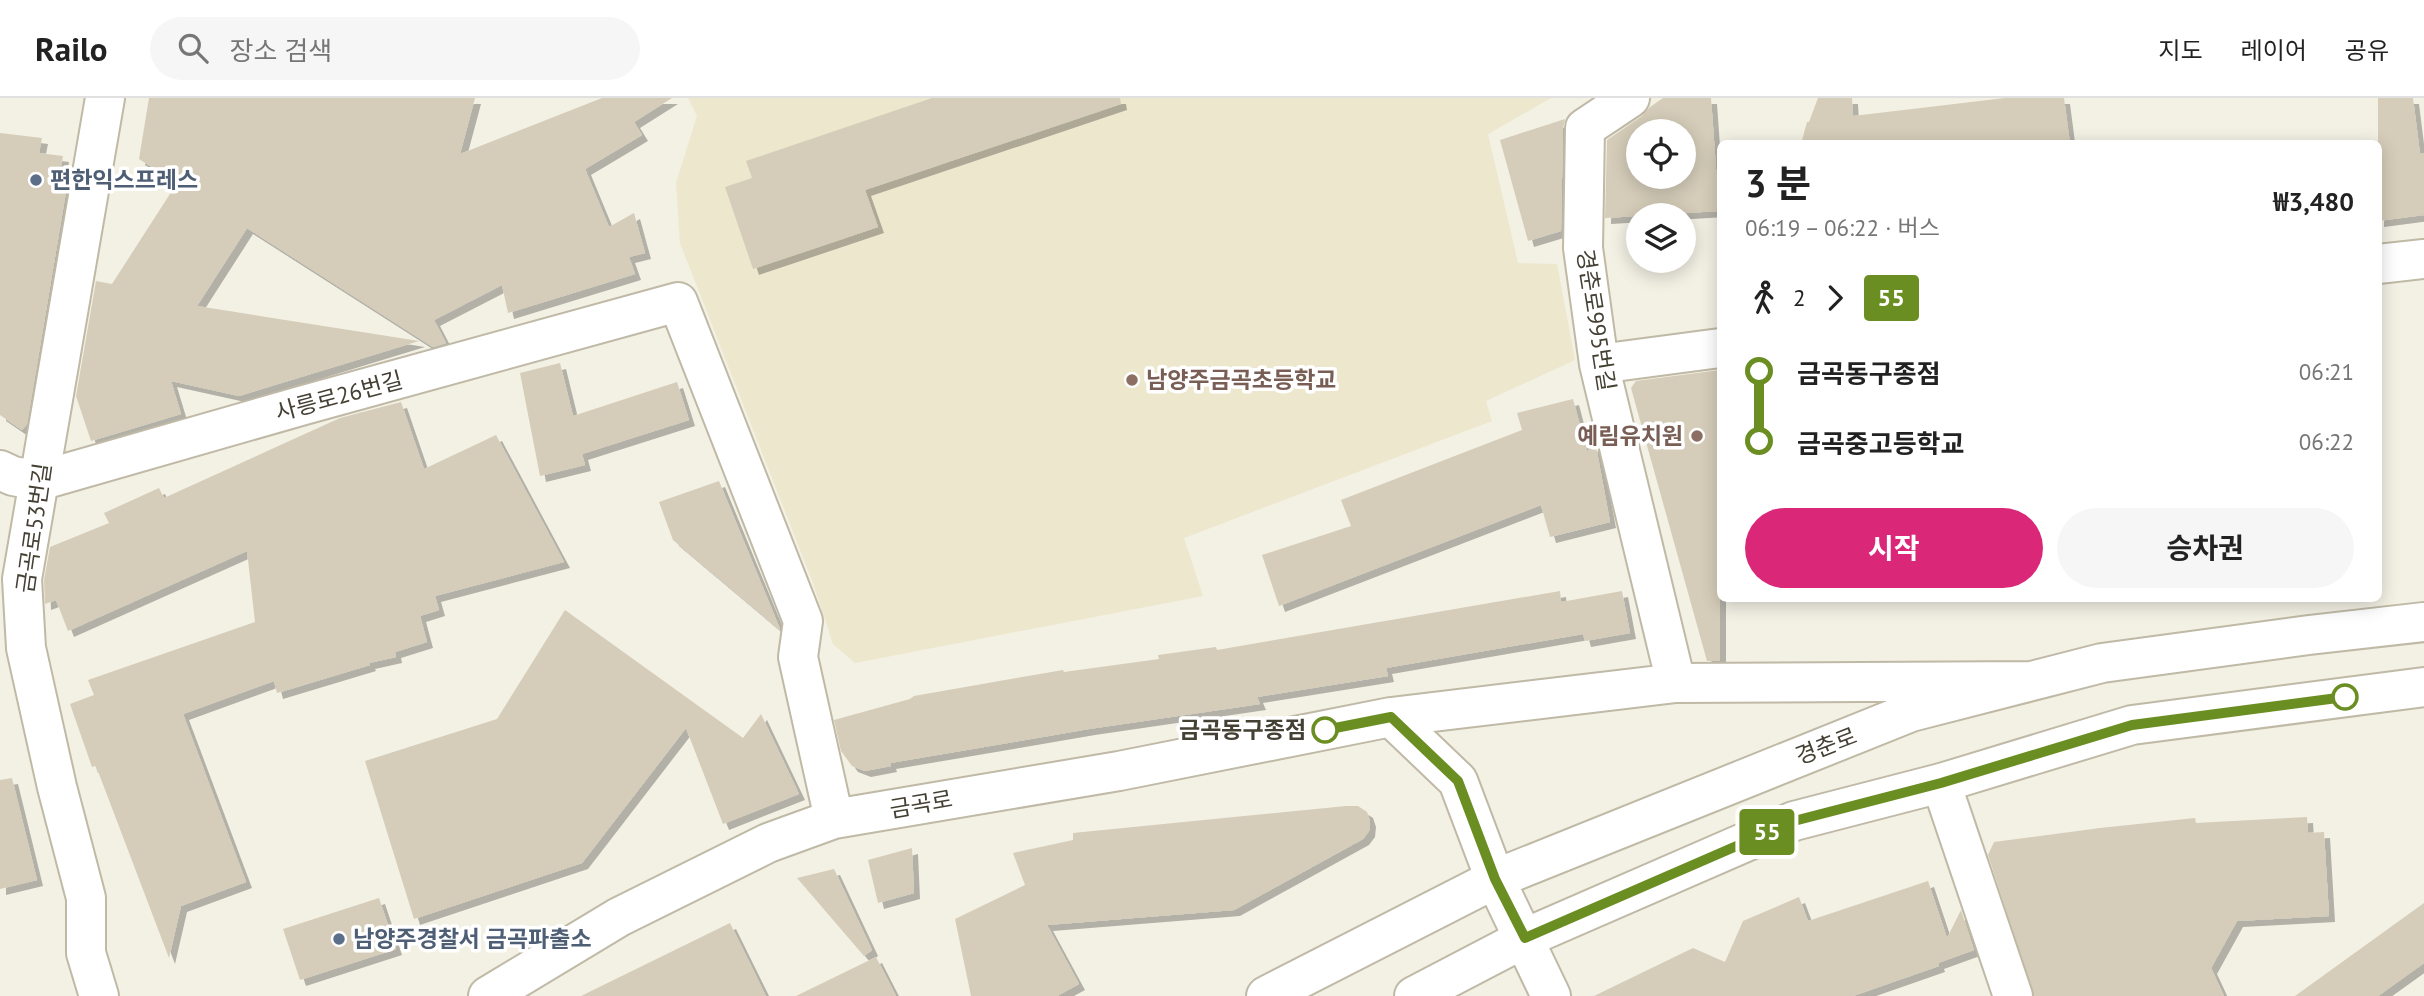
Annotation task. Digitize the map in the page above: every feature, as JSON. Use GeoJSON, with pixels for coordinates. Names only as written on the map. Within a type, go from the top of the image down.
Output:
{"type":"FeatureCollection","features":[{"type":"Feature","properties":{"kind":"street","name":"금곡로53번길"},"geometry":{"type":"LineString","coordinates":[[99,996],[86,953],[86,898],[57,787],[26,648],[22,579],[105,98]]}},
{"type":"Feature","properties":{"kind":"street","name":"경춘로995번길"},"geometry":{"type":"LineString","coordinates":[[1630,98],[1585,128],[1583,248],[1599,364],[1676,683]]}},
{"type":"Feature","properties":{"kind":"street"},"geometry":{"type":"LineString","coordinates":[[2382,264],[2424,259]]}},
{"type":"Feature","properties":{"kind":"street","name":"사릉로26번길"},"geometry":{"type":"LineString","coordinates":[[39,481],[678,302],[803,621],[798,657],[834,819]]}},
{"type":"Feature","properties":{"kind":"street"},"geometry":{"type":"LineString","coordinates":[[1599,364],[1717,348]]}},
{"type":"Feature","properties":{"kind":"street"},"geometry":{"type":"LineString","coordinates":[[0,470],[13,476],[39,481]]}},
{"type":"Feature","properties":{"kind":"street","name":"경춘로"},"geometry":{"type":"LineString","coordinates":[[1266,996],[1495,879],[1911,712],[2102,663],[2424,622]]}},
{"type":"Feature","properties":{"kind":"street","name":"금곡로"},"geometry":{"type":"LineString","coordinates":[[488,996],[619,917],[768,843],[834,819],[1119,771],[1391,717],[1676,683],[2030,681]]}},
{"type":"Feature","properties":{"kind":"street"},"geometry":{"type":"LineString","coordinates":[[1414,996],[1454,984],[1525,938],[1794,821],[1941,783],[2132,725],[2424,687]]}},
{"type":"Feature","properties":{"kind":"street"},"geometry":{"type":"LineString","coordinates":[[1391,717],[1458,781],[1495,879],[1551,996]]}},
{"type":"Feature","properties":{"kind":"street"},"geometry":{"type":"LineString","coordinates":[[1941,783],[2013,996]]}},
{"type":"Feature","properties":{"kind":"shaded area","name":"남양주금곡초등학교"},"geometry":{"type":"Polygon","coordinates":[[[688,98],[1551,98],[1488,134],[1518,263],[1557,264],[1575,360],[1486,401],[1492,421],[1184,538],[1203,596],[855,663],[833,644],[813,583],[680,243],[676,183],[697,116],[688,98]]]}},
{"type":"Feature","properties":{"kind":"building"},"geometry":{"type":"Polygon","coordinates":[[[149,98],[475,98],[460,154],[602,98],[672,98],[634,122],[642,135],[585,169],[609,227],[634,213],[645,253],[629,257],[635,274],[508,313],[502,285],[434,320],[446,343],[433,347],[247,228],[197,306],[419,341],[239,396],[171,381],[181,414],[91,441],[76,396],[96,281],[112,284],[177,183],[139,159],[149,98]]]}},
{"type":"Feature","properties":{"kind":"building"},"geometry":{"type":"Polygon","coordinates":[[[932,98],[1120,98],[1121,104],[865,190],[878,227],[753,269],[725,187],[752,178],[746,161],[932,98]]]}},
{"type":"Feature","properties":{"kind":"building"},"geometry":{"type":"Polygon","coordinates":[[[1663,98],[1711,98],[1717,211],[1696,212],[1696,203],[1626,203],[1626,217],[1605,218],[1607,140],[1626,127],[1626,189],[1696,189],[1696,119],[1638,119],[1663,98]]]}},
{"type":"Feature","properties":{"kind":"building"},"geometry":{"type":"Polygon","coordinates":[[[1818,98],[1852,98],[1853,116],[2005,98],[2064,98],[2069,140],[1802,140],[1818,98]]]}},
{"type":"Feature","properties":{"kind":"building"},"geometry":{"type":"Polygon","coordinates":[[[2378,98],[2413,98],[2420,154],[2424,153],[2424,215],[2382,220],[2382,140],[2378,140],[2378,98]]]}},
{"type":"Feature","properties":{"kind":"building"},"geometry":{"type":"Polygon","coordinates":[[[1565,119],[1561,231],[1528,241],[1500,140],[1565,119]]]}},
{"type":"Feature","properties":{"kind":"building"},"geometry":{"type":"Polygon","coordinates":[[[0,133],[42,138],[39,153],[63,156],[61,167],[70,168],[27,424],[22,430],[0,415],[0,133]]]}},
{"type":"Feature","properties":{"kind":"building"},"geometry":{"type":"Polygon","coordinates":[[[560,363],[573,416],[677,382],[689,420],[582,454],[585,465],[540,476],[520,373],[560,363]]]}},
{"type":"Feature","properties":{"kind":"building"},"geometry":{"type":"Polygon","coordinates":[[[1717,370],[1717,602],[1720,602],[1720,661],[1707,661],[1631,388],[1636,381],[1717,370]]]}},
{"type":"Feature","properties":{"kind":"building"},"geometry":{"type":"Polygon","coordinates":[[[1573,399],[1587,452],[1595,441],[1610,522],[1550,537],[1541,505],[1279,606],[1262,555],[1351,526],[1341,500],[1522,430],[1517,413],[1573,399]]]}},
{"type":"Feature","properties":{"kind":"building"},"geometry":{"type":"Polygon","coordinates":[[[401,402],[424,469],[496,435],[564,562],[435,596],[439,610],[420,616],[427,642],[395,652],[396,657],[277,693],[274,681],[183,714],[246,882],[181,906],[169,958],[96,766],[92,767],[70,704],[94,695],[88,680],[255,622],[247,551],[68,631],[56,600],[45,604],[44,580],[50,547],[109,523],[104,513],[159,488],[164,498],[340,418],[401,402]]]}},
{"type":"Feature","properties":{"kind":"building"},"geometry":{"type":"Polygon","coordinates":[[[719,481],[780,630],[673,540],[659,502],[719,481]]]}},
{"type":"Feature","properties":{"kind":"building"},"geometry":{"type":"Polygon","coordinates":[[[1560,591],[1561,602],[1622,591],[1630,633],[1585,641],[1583,634],[1386,668],[1388,676],[1257,697],[1260,704],[1089,729],[890,763],[891,766],[865,771],[852,766],[841,751],[834,720],[914,696],[1063,670],[1064,672],[1159,659],[1158,655],[1216,647],[1217,650],[1560,591]]]}},
{"type":"Feature","properties":{"kind":"building"},"geometry":{"type":"Polygon","coordinates":[[[565,610],[743,738],[761,714],[799,794],[723,824],[686,728],[582,863],[414,919],[365,761],[497,719],[565,610]]]}},
{"type":"Feature","properties":{"kind":"building"},"geometry":{"type":"Polygon","coordinates":[[[12,778],[37,880],[0,889],[0,780],[12,778]]]}},
{"type":"Feature","properties":{"kind":"building"},"geometry":{"type":"Polygon","coordinates":[[[1358,806],[1367,812],[1369,831],[1363,839],[1234,910],[1047,925],[1079,984],[1057,996],[971,996],[955,919],[1025,885],[1013,853],[1073,840],[1073,833],[1358,806]]]}},
{"type":"Feature","properties":{"kind":"building"},"geometry":{"type":"Polygon","coordinates":[[[2307,817],[2308,833],[2324,832],[2329,916],[2237,921],[2211,968],[2224,996],[2034,996],[1988,855],[1994,842],[2195,818],[2196,823],[2307,817]]]}},
{"type":"Feature","properties":{"kind":"building"},"geometry":{"type":"Polygon","coordinates":[[[912,848],[914,893],[878,903],[868,860],[912,848]]]}},
{"type":"Feature","properties":{"kind":"building"},"geometry":{"type":"Polygon","coordinates":[[[834,869],[872,950],[864,956],[797,878],[834,869]]]}},
{"type":"Feature","properties":{"kind":"building"},"geometry":{"type":"Polygon","coordinates":[[[1928,881],[1947,938],[1961,910],[1974,950],[1938,963],[1939,966],[1853,996],[1594,996],[1693,948],[1725,962],[1743,921],[1799,897],[1808,921],[1928,881]]]}},
{"type":"Feature","properties":{"kind":"building","name":"남양주경찰서 금곡파출소"},"geometry":{"type":"Polygon","coordinates":[[[379,898],[396,949],[300,980],[283,929],[379,898]]]}},
{"type":"Feature","properties":{"kind":"building"},"geometry":{"type":"Polygon","coordinates":[[[2424,903],[2424,963],[2378,996],[2295,996],[2424,903]]]}},
{"type":"Feature","properties":{"kind":"building"},"geometry":{"type":"Polygon","coordinates":[[[730,923],[766,996],[581,996],[730,923]]]}},
{"type":"Feature","properties":{"kind":"building"},"geometry":{"type":"Polygon","coordinates":[[[876,957],[896,996],[796,996],[876,957]]]}},
{"type":"Feature","properties":{"kind":"bus line","name":"55"},"geometry":{"type":"LineString","coordinates":[[1325,730],[1391,717],[1458,781],[1495,879],[1525,938],[1794,821],[1941,783],[2132,725],[2345,697]]}},
{"type":"Feature","properties":{"kind":"place","name":"편한익스프레스"},"geometry":{"type":"Point","coordinates":[36,180]}},
{"type":"Feature","properties":{"kind":"place","name":"남양주금곡초등학교"},"geometry":{"type":"Point","coordinates":[1132,380]}},
{"type":"Feature","properties":{"kind":"place","name":"예림유치원"},"geometry":{"type":"Point","coordinates":[1697,436]}},
{"type":"Feature","properties":{"kind":"place","name":"금곡동구종점"},"geometry":{"type":"Point","coordinates":[1325,730]}},
{"type":"Feature","properties":{"kind":"place","name":"남양주경찰서 금곡파출소"},"geometry":{"type":"Point","coordinates":[339,939]}}]}
